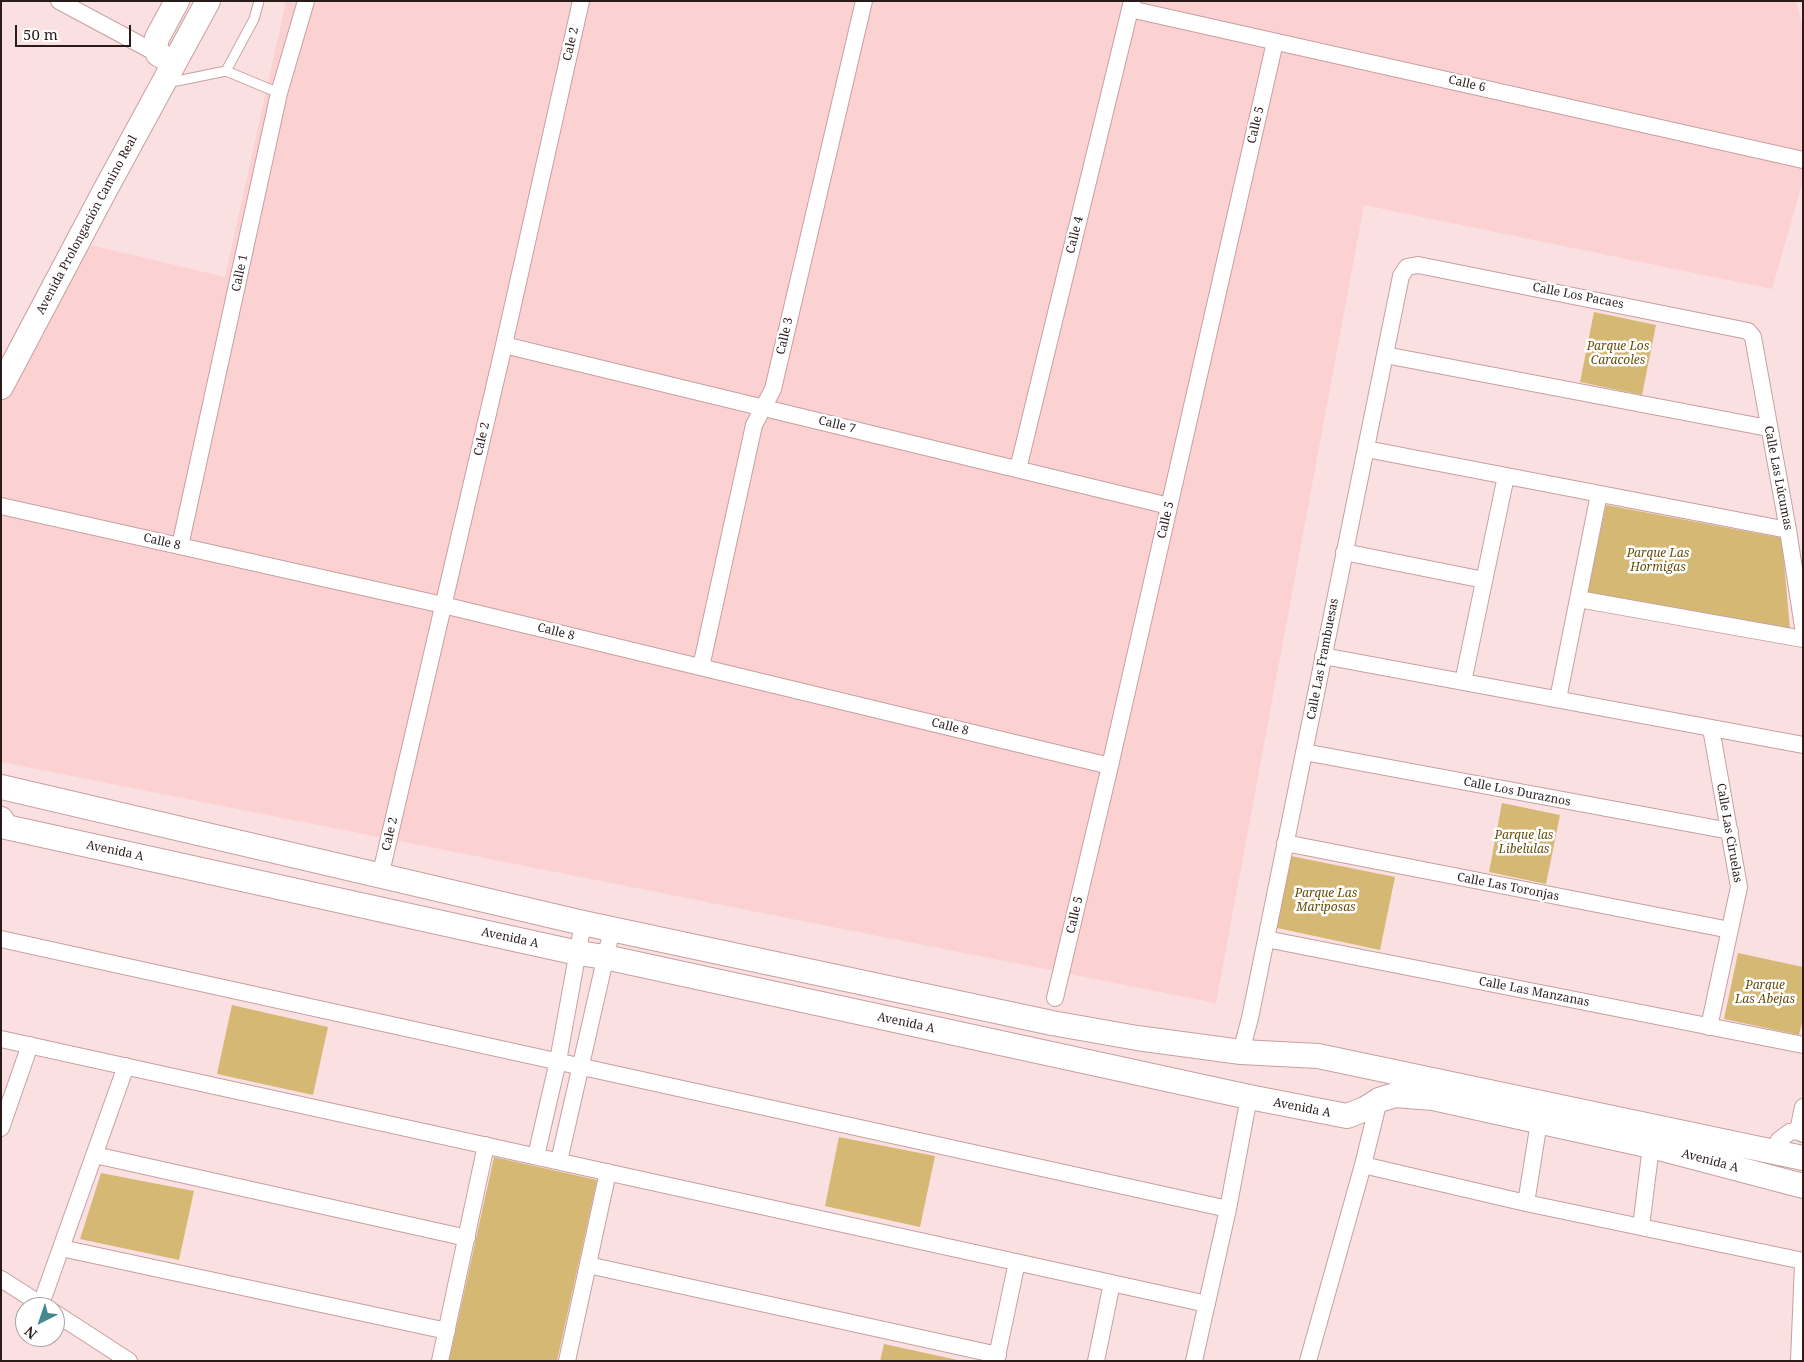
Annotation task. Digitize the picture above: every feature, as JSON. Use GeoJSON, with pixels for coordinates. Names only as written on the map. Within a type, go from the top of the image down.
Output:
{"type":"FeatureCollection","features":[{"type":"Feature","properties":{"kind":"street"},"geometry":{"type":"LineString","coordinates":[[59,1],[166,65]]}},
{"type":"Feature","properties":{"kind":"street","name":"Avenida Prolongación Camino Real"},"geometry":{"type":"LineString","coordinates":[[166,65],[155,47],[157,38],[177,1]]}},
{"type":"Feature","properties":{"kind":"street","name":"Avenida Prolongación Camino Real"},"geometry":{"type":"LineString","coordinates":[[1,387],[12,360],[166,65],[208,1]]}},
{"type":"Feature","properties":{"kind":"street","name":"Calle 1"},"geometry":{"type":"LineString","coordinates":[[180,546],[279,93],[306,1]]}},
{"type":"Feature","properties":{"kind":"street","name":"Cale 2"},"geometry":{"type":"LineString","coordinates":[[380,877],[504,345],[581,1]]}},
{"type":"Feature","properties":{"kind":"street","name":"Calle 3"},"geometry":{"type":"LineString","coordinates":[[701,667],[754,425],[773,389],[864,1]]}},
{"type":"Feature","properties":{"kind":"street","name":"Calle 6"},"geometry":{"type":"LineString","coordinates":[[1131,5],[1275,42],[1803,160]]}},
{"type":"Feature","properties":{"kind":"street","name":"Calle 4"},"geometry":{"type":"LineString","coordinates":[[1018,469],[1131,5]]}},
{"type":"Feature","properties":{"kind":"street","name":"Calle 5"},"geometry":{"type":"LineString","coordinates":[[1055,998],[1110,766],[1275,42]]}},
{"type":"Feature","properties":{"kind":"street","name":"Calle Los Pacaes"},"geometry":{"type":"LineString","coordinates":[[1407,267],[1418,265],[1741,328],[1748,331]]}},
{"type":"Feature","properties":{"kind":"street","name":"Calle Las Frambuesas"},"geometry":{"type":"LineString","coordinates":[[1241,1052],[1250,1018],[1401,276],[1407,267]]}},
{"type":"Feature","properties":{"kind":"street","name":"Calle Las Lúcumas"},"geometry":{"type":"LineString","coordinates":[[1748,331],[1753,337],[1788,530],[1803,627]]}},
{"type":"Feature","properties":{"kind":"street","name":"Calle 7"},"geometry":{"type":"LineString","coordinates":[[504,345],[1169,506]]}},
{"type":"Feature","properties":{"kind":"street"},"geometry":{"type":"LineString","coordinates":[[1385,356],[1768,428]]}},
{"type":"Feature","properties":{"kind":"street"},"geometry":{"type":"LineString","coordinates":[[1366,449],[1788,530]]}},
{"type":"Feature","properties":{"kind":"street"},"geometry":{"type":"LineString","coordinates":[[1463,682],[1506,476]]}},
{"type":"Feature","properties":{"kind":"street"},"geometry":{"type":"LineString","coordinates":[[1558,700],[1599,494]]}},
{"type":"Feature","properties":{"kind":"street","name":"Calle 8"},"geometry":{"type":"LineString","coordinates":[[1,506],[443,605],[1110,766]]}},
{"type":"Feature","properties":{"kind":"street"},"geometry":{"type":"LineString","coordinates":[[1344,552],[1484,580]]}},
{"type":"Feature","properties":{"kind":"street"},"geometry":{"type":"LineString","coordinates":[[1578,599],[1803,639]]}},
{"type":"Feature","properties":{"kind":"street"},"geometry":{"type":"LineString","coordinates":[[1323,656],[1803,745]]}},
{"type":"Feature","properties":{"kind":"street","name":"Calle Las Ciruelas"},"geometry":{"type":"LineString","coordinates":[[1710,1027],[1739,887],[1711,728]]}},
{"type":"Feature","properties":{"kind":"street","name":"Calle Los Duraznos"},"geometry":{"type":"LineString","coordinates":[[1304,752],[1730,831]]}},
{"type":"Feature","properties":{"kind":"street","name":"Avenida A"},"geometry":{"type":"LineString","coordinates":[[1,787],[583,923],[1052,1023],[1137,1038],[1241,1052],[1318,1056],[1803,1158]]}},
{"type":"Feature","properties":{"kind":"street","name":"Avenida A"},"geometry":{"type":"LineString","coordinates":[[3,829],[578,953],[605,957],[1249,1098],[1347,1116],[1395,1094],[1433,1098],[1651,1146],[1803,1186]]}},
{"type":"Feature","properties":{"kind":"street","name":"Calle Las Toronjas"},"geometry":{"type":"LineString","coordinates":[[1286,843],[1730,930]]}},
{"type":"Feature","properties":{"kind":"street"},"geometry":{"type":"LineString","coordinates":[[536,1156],[558,1061],[583,923]]}},
{"type":"Feature","properties":{"kind":"street"},"geometry":{"type":"LineString","coordinates":[[559,1161],[612,928]]}},
{"type":"Feature","properties":{"kind":"street"},"geometry":{"type":"LineString","coordinates":[[1,939],[1228,1209]]}},
{"type":"Feature","properties":{"kind":"street","name":"Calle Las Manzanas"},"geometry":{"type":"LineString","coordinates":[[1266,939],[1803,1045]]}},
{"type":"Feature","properties":{"kind":"street"},"geometry":{"type":"LineString","coordinates":[[1,1039],[1207,1304]]}},
{"type":"Feature","properties":{"kind":"street"},"geometry":{"type":"LineString","coordinates":[[1,1128],[30,1045]]}},
{"type":"Feature","properties":{"kind":"street"},"geometry":{"type":"LineString","coordinates":[[46,1297],[61,1248],[126,1066]]}},
{"type":"Feature","properties":{"kind":"street"},"geometry":{"type":"LineString","coordinates":[[1194,1361],[1228,1209],[1249,1098]]}},
{"type":"Feature","properties":{"kind":"street"},"geometry":{"type":"LineString","coordinates":[[1308,1361],[1363,1165],[1379,1100]]}},
{"type":"Feature","properties":{"kind":"street"},"geometry":{"type":"LineString","coordinates":[[1773,1152],[1783,1136],[1790,1132],[1800,1132],[1803,1107]]}},
{"type":"Feature","properties":{"kind":"street"},"geometry":{"type":"LineString","coordinates":[[1526,1203],[1539,1122]]}},
{"type":"Feature","properties":{"kind":"street"},"geometry":{"type":"LineString","coordinates":[[440,1361],[486,1145]]}},
{"type":"Feature","properties":{"kind":"street"},"geometry":{"type":"LineString","coordinates":[[1641,1227],[1651,1146]]}},
{"type":"Feature","properties":{"kind":"street"},"geometry":{"type":"LineString","coordinates":[[95,1155],[467,1238]]}},
{"type":"Feature","properties":{"kind":"street"},"geometry":{"type":"LineString","coordinates":[[1363,1165],[1526,1203],[1803,1262],[1799,1361]]}},
{"type":"Feature","properties":{"kind":"street"},"geometry":{"type":"LineString","coordinates":[[568,1361],[608,1172]]}},
{"type":"Feature","properties":{"kind":"street"},"geometry":{"type":"LineString","coordinates":[[61,1248],[446,1331]]}},
{"type":"Feature","properties":{"kind":"street"},"geometry":{"type":"LineString","coordinates":[[588,1264],[997,1358],[1017,1262]]}},
{"type":"Feature","properties":{"kind":"street"},"geometry":{"type":"LineString","coordinates":[[1,1279],[29,1297]]}},
{"type":"Feature","properties":{"kind":"street"},"geometry":{"type":"LineString","coordinates":[[1096,1361],[1112,1283]]}},
{"type":"Feature","properties":{"kind":"street"},"geometry":{"type":"LineString","coordinates":[[65,1319],[129,1361]]}},
{"type":"Feature","properties":{"kind":"lane"},"geometry":{"type":"LineString","coordinates":[[226,71],[254,19],[260,1]]}},
{"type":"Feature","properties":{"kind":"lane"},"geometry":{"type":"LineString","coordinates":[[166,65],[177,81],[226,71],[279,93]]}},
{"type":"Feature","properties":{"kind":"shaded area"},"geometry":{"type":"Polygon","coordinates":[[[286,1],[1796,1],[1803,27],[1803,181],[1772,289],[1364,205],[1216,1003],[1,762],[1,389],[90,245],[225,277],[286,1]]]}},
{"type":"Feature","properties":{"kind":"green space","name":"Parque Los Caracoles"},"geometry":{"type":"Polygon","coordinates":[[[1594,312],[1656,325],[1642,395],[1580,382],[1594,312]]]}},
{"type":"Feature","properties":{"kind":"green space","name":"Parque Las Hormigas"},"geometry":{"type":"Polygon","coordinates":[[[1606,505],[1782,538],[1790,630],[1587,594],[1606,505]]]}},
{"type":"Feature","properties":{"kind":"green space","name":"Parque las Libelulas"},"geometry":{"type":"Polygon","coordinates":[[[1502,803],[1560,815],[1546,884],[1489,872],[1502,803]]]}},
{"type":"Feature","properties":{"kind":"green space","name":"Parque Las Mariposas"},"geometry":{"type":"Polygon","coordinates":[[[1291,856],[1395,877],[1380,950],[1277,928],[1291,856]]]}},
{"type":"Feature","properties":{"kind":"green space","name":"Parque Las Abejas"},"geometry":{"type":"Polygon","coordinates":[[[1738,953],[1803,967],[1803,1019],[1799,1035],[1724,1019],[1738,953]]]}},
{"type":"Feature","properties":{"kind":"green space"},"geometry":{"type":"Polygon","coordinates":[[[232,1005],[328,1027],[313,1095],[217,1074],[232,1005]]]}},
{"type":"Feature","properties":{"kind":"green space"},"geometry":{"type":"Polygon","coordinates":[[[839,1137],[935,1156],[920,1227],[825,1206],[839,1137]]]}},
{"type":"Feature","properties":{"kind":"green space"},"geometry":{"type":"Polygon","coordinates":[[[494,1157],[597,1180],[557,1361],[449,1361],[494,1157]]]}},
{"type":"Feature","properties":{"kind":"green space"},"geometry":{"type":"Polygon","coordinates":[[[101,1173],[194,1191],[179,1260],[80,1239],[101,1173]]]}},
{"type":"Feature","properties":{"kind":"green space"},"geometry":{"type":"Polygon","coordinates":[[[884,1344],[962,1361],[880,1361],[884,1344]]]}}]}
